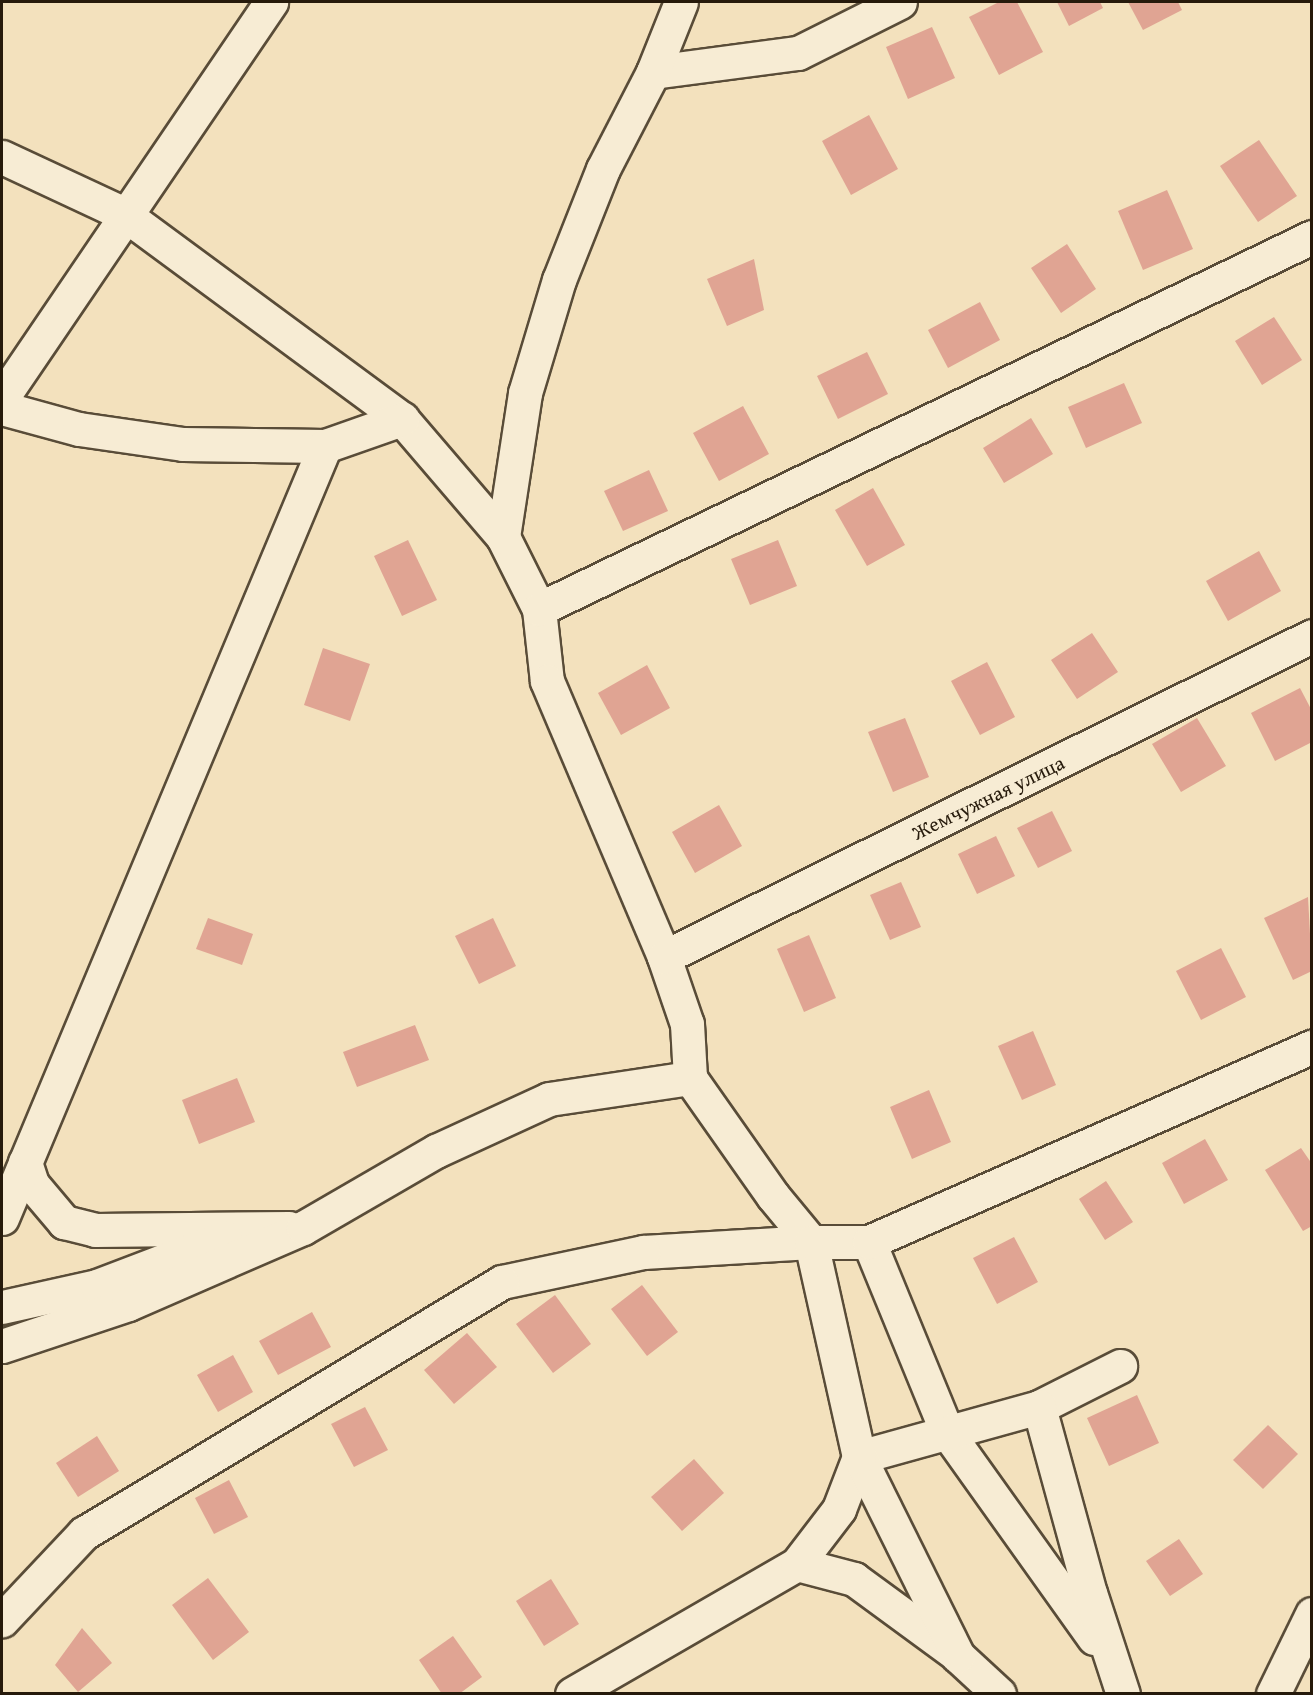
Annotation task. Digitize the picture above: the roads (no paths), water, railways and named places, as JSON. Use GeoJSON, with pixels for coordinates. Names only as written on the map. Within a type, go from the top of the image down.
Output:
{"type":"FeatureCollection","features":[{"type":"Feature","properties":{"kind":"street"},"geometry":{"type":"LineString","coordinates":[[2,398],[124,214],[270,2]]}},
{"type":"Feature","properties":{"kind":"street"},"geometry":{"type":"LineString","coordinates":[[503,537],[525,393],[559,280],[603,169],[653,72],[681,2]]}},
{"type":"Feature","properties":{"kind":"street"},"geometry":{"type":"LineString","coordinates":[[653,72],[798,53],[900,2]]}},
{"type":"Feature","properties":{"kind":"street"},"geometry":{"type":"LineString","coordinates":[[2,157],[124,214],[402,419],[503,537],[539,609],[547,681],[664,957],[687,1024],[690,1078],[773,1196],[811,1242],[859,1457],[958,1656]]}},
{"type":"Feature","properties":{"kind":"street"},"geometry":{"type":"LineString","coordinates":[[539,609],[1311,237]]}},
{"type":"Feature","properties":{"kind":"street"},"geometry":{"type":"LineString","coordinates":[[2,408],[79,429],[183,444],[325,446],[402,419]]}},
{"type":"Feature","properties":{"kind":"street"},"geometry":{"type":"LineString","coordinates":[[2,1218],[325,446]]}},
{"type":"Feature","properties":{"kind":"street","name":"Жемчужная улица"},"geometry":{"type":"LineString","coordinates":[[664,957],[1311,636]]}},
{"type":"Feature","properties":{"kind":"street"},"geometry":{"type":"LineString","coordinates":[[2,1620],[84,1533],[502,1282],[643,1252],[811,1242],[869,1242],[1311,1047]]}},
{"type":"Feature","properties":{"kind":"street"},"geometry":{"type":"LineString","coordinates":[[2,1346],[128,1304],[303,1228],[436,1151],[549,1099],[690,1078]]}},
{"type":"Feature","properties":{"kind":"street"},"geometry":{"type":"LineString","coordinates":[[25,1162],[32,1184],[64,1222],[95,1230],[303,1228]]}},
{"type":"Feature","properties":{"kind":"street"},"geometry":{"type":"LineString","coordinates":[[2,1307],[97,1286],[246,1228]]}},
{"type":"Feature","properties":{"kind":"street"},"geometry":{"type":"LineString","coordinates":[[869,1242],[947,1432],[1118,1680]]}},
{"type":"Feature","properties":{"kind":"street"},"geometry":{"type":"LineString","coordinates":[[859,1457],[1039,1407],[1120,1366]]}},
{"type":"Feature","properties":{"kind":"street"},"geometry":{"type":"LineString","coordinates":[[1039,1407],[1118,1680]]}},
{"type":"Feature","properties":{"kind":"street"},"geometry":{"type":"LineString","coordinates":[[572,1694],[797,1564],[839,1509],[859,1457]]}},
{"type":"Feature","properties":{"kind":"street"},"geometry":{"type":"LineString","coordinates":[[797,1564],[854,1579],[958,1656],[999,1694]]}},
{"type":"Feature","properties":{"kind":"street"},"geometry":{"type":"LineString","coordinates":[[1274,1694],[1311,1614]]}}]}
